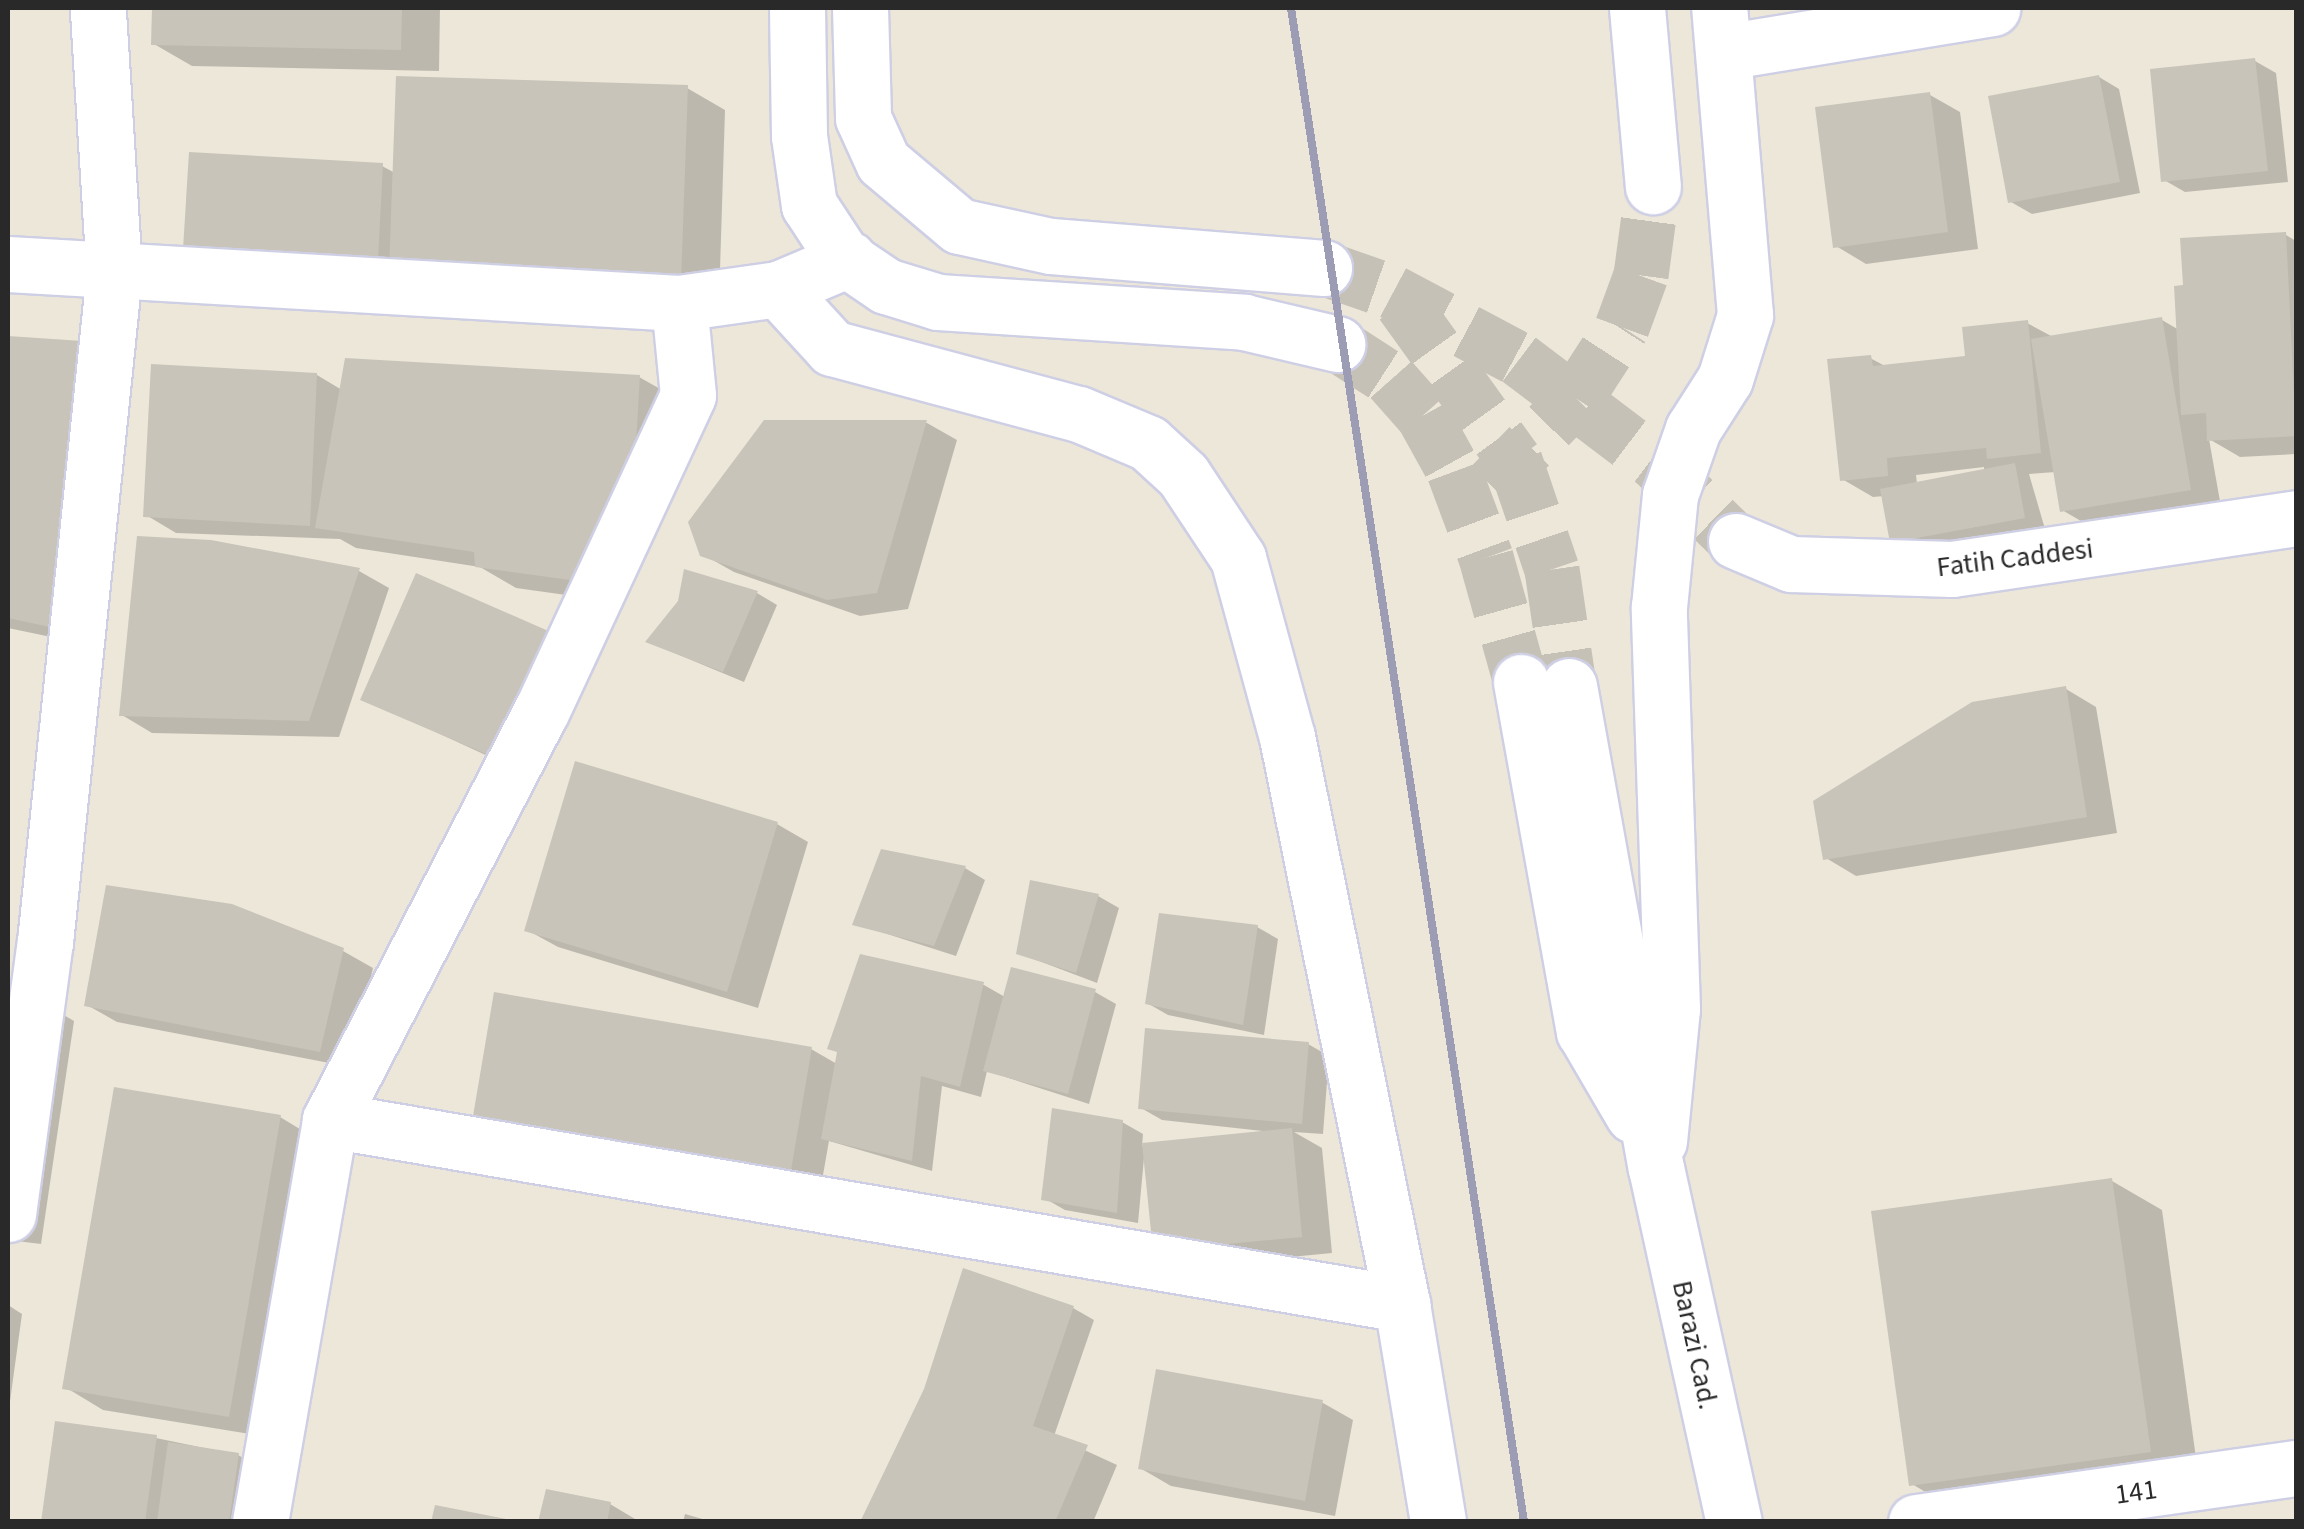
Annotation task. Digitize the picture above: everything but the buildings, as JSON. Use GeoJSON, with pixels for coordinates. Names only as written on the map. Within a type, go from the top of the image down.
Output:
{"type":"FeatureCollection","features":[{"type":"Feature","properties":{"kind":"street"},"geometry":{"type":"LineString","coordinates":[[8,1214],[26,939],[114,273],[98,8]]}},
{"type":"Feature","properties":{"kind":"street"},"geometry":{"type":"LineString","coordinates":[[797,8],[798,136],[809,205],[849,259],[886,286],[938,302],[1244,322],[1338,344]]}},
{"type":"Feature","properties":{"kind":"street"},"geometry":{"type":"LineString","coordinates":[[860,8],[862,118],[883,162],[960,226],[1051,246],[1324,268]]}},
{"type":"Feature","properties":{"kind":"street"},"geometry":{"type":"LineString","coordinates":[[1637,8],[1653,186]]}},
{"type":"Feature","properties":{"kind":"street"},"geometry":{"type":"LineString","coordinates":[[1656,1168],[1672,1009],[1659,608],[1670,495],[1693,429],[1725,380],[1745,315],[1722,30],[1992,8]]}},
{"type":"Feature","properties":{"kind":"street"},"geometry":{"type":"LineString","coordinates":[[8,264],[679,304],[778,289],[849,259]]}},
{"type":"Feature","properties":{"kind":"street"},"geometry":{"type":"LineString","coordinates":[[778,289],[832,348],[1079,414],[1148,443],[1183,475],[1238,558],[1287,737],[1402,1304],[1438,1522]]}},
{"type":"Feature","properties":{"kind":"street"},"geometry":{"type":"LineString","coordinates":[[260,1522],[330,1120],[541,712],[688,395],[679,304]]}},
{"type":"Feature","properties":{"kind":"street","name":"Fatih Caddesi"},"geometry":{"type":"LineString","coordinates":[[1736,541],[1791,564],[1952,570],[2296,518]]}},
{"type":"Feature","properties":{"kind":"street"},"geometry":{"type":"LineString","coordinates":[[1545,684],[1584,1031],[1622,1088],[1656,1168]]}},
{"type":"Feature","properties":{"kind":"street"},"geometry":{"type":"LineString","coordinates":[[330,1120],[1402,1304]]}},
{"type":"Feature","properties":{"kind":"street","name":"Barazi Cad."},"geometry":{"type":"LineString","coordinates":[[1656,1168],[1734,1522]]}},
{"type":"Feature","properties":{"kind":"street","name":"141"},"geometry":{"type":"LineString","coordinates":[[1916,1522],[2200,1502],[2296,1468]]}},
{"type":"Feature","properties":{"kind":"tunnel"},"geometry":{"type":"LineString","coordinates":[[1491,485],[1576,398],[1622,327],[1641,275],[1653,186]]}},
{"type":"Feature","properties":{"kind":"tunnel"},"geometry":{"type":"LineString","coordinates":[[1324,268],[1393,292],[1519,359],[1654,461],[1736,541]]}},
{"type":"Feature","properties":{"kind":"tunnel"},"geometry":{"type":"LineString","coordinates":[[1402,303],[1515,460],[1552,569],[1569,686]]}},
{"type":"Feature","properties":{"kind":"tunnel"},"geometry":{"type":"LineString","coordinates":[[1337,344],[1391,379],[1423,415],[1454,471],[1486,557],[1521,682]]}},
{"type":"Feature","properties":{"kind":"railway"},"geometry":{"type":"LineString","coordinates":[[1291,8],[1524,1522]]}}]}
